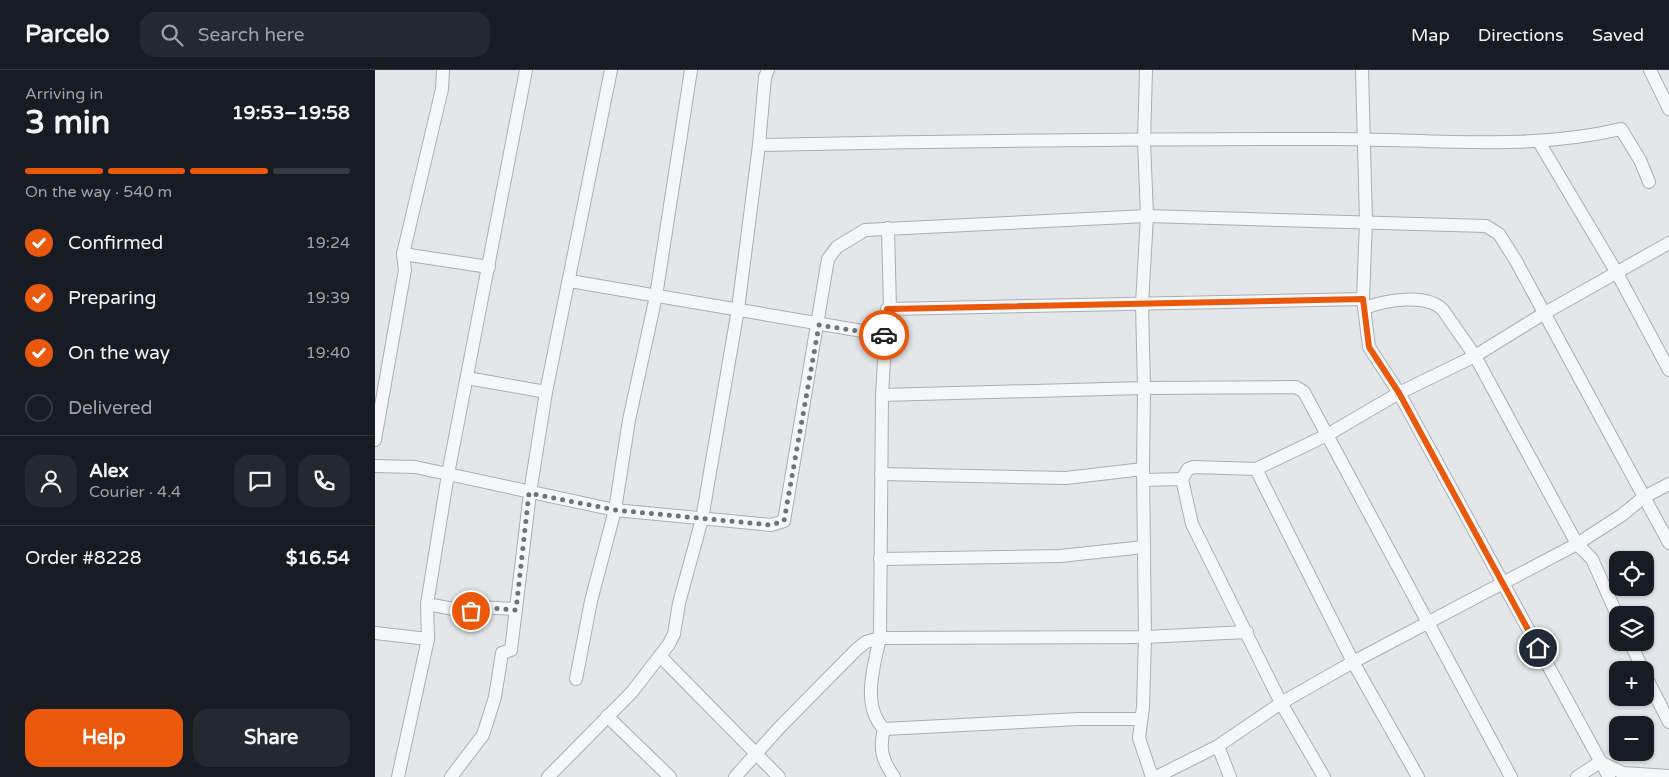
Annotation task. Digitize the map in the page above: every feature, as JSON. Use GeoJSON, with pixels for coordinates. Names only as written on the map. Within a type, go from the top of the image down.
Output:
{"type":"FeatureCollection","features":[{"type":"Feature","properties":{"kind":"street"},"geometry":{"type":"LineString","coordinates":[[375,440],[405,270],[403,254],[442,89],[443,70]]}},
{"type":"Feature","properties":{"kind":"street"},"geometry":{"type":"LineString","coordinates":[[398,777],[428,639],[427,604],[448,474],[526,70]]}},
{"type":"Feature","properties":{"kind":"street"},"geometry":{"type":"LineString","coordinates":[[451,777],[483,734],[495,697],[502,653],[511,650],[529,493],[546,392],[570,281],[611,70]]}},
{"type":"Feature","properties":{"kind":"street"},"geometry":{"type":"LineString","coordinates":[[576,679],[591,601],[615,510],[629,420],[655,296],[691,70]]}},
{"type":"Feature","properties":{"kind":"street"},"geometry":{"type":"LineString","coordinates":[[548,777],[632,692],[660,656],[674,634],[679,603],[702,519],[738,309],[767,70]]}},
{"type":"Feature","properties":{"kind":"street"},"geometry":{"type":"LineString","coordinates":[[1146,70],[1144,141],[1147,216],[1142,304],[1145,637],[1143,707],[1139,738],[1152,777]]}},
{"type":"Feature","properties":{"kind":"street"},"geometry":{"type":"LineString","coordinates":[[1362,70],[1366,221],[1364,304],[1369,347],[1399,393],[1609,777]]}},
{"type":"Feature","properties":{"kind":"street"},"geometry":{"type":"LineString","coordinates":[[1650,70],[1669,109]]}},
{"type":"Feature","properties":{"kind":"street"},"geometry":{"type":"LineString","coordinates":[[759,145],[923,141],[1144,141],[1364,138],[1539,142],[1592,136],[1621,129],[1640,160],[1649,182]]}},
{"type":"Feature","properties":{"kind":"street"},"geometry":{"type":"LineString","coordinates":[[1539,142],[1617,273],[1669,370]]}},
{"type":"Feature","properties":{"kind":"street"},"geometry":{"type":"LineString","coordinates":[[375,466],[415,467],[615,510],[771,525],[784,521],[819,325],[828,259],[837,247],[865,230],[1147,216],[1486,226],[1499,234],[1516,261],[1543,314],[1669,543]]}},
{"type":"Feature","properties":{"kind":"street"},"geometry":{"type":"LineString","coordinates":[[888,228],[890,309]]}},
{"type":"Feature","properties":{"kind":"street"},"geometry":{"type":"LineString","coordinates":[[1324,777],[1281,703],[1247,632],[1191,524],[1182,479],[1188,469],[1194,467],[1256,469],[1327,436],[1399,393],[1475,356],[1543,314],[1669,243]]}},
{"type":"Feature","properties":{"kind":"street"},"geometry":{"type":"LineString","coordinates":[[403,254],[489,267]]}},
{"type":"Feature","properties":{"kind":"street"},"geometry":{"type":"LineString","coordinates":[[570,281],[886,335]]}},
{"type":"Feature","properties":{"kind":"street"},"geometry":{"type":"LineString","coordinates":[[894,777],[883,761],[880,746],[884,729],[878,720],[873,706],[871,676],[880,638],[882,395],[887,309],[1142,304],[1364,304],[1413,301],[1437,304],[1475,356],[1577,544],[1591,558],[1613,606]]}},
{"type":"Feature","properties":{"kind":"street"},"geometry":{"type":"LineString","coordinates":[[467,378],[546,392]]}},
{"type":"Feature","properties":{"kind":"street"},"geometry":{"type":"LineString","coordinates":[[882,395],[1144,388],[1296,387],[1304,392],[1511,777]]}},
{"type":"Feature","properties":{"kind":"street"},"geometry":{"type":"LineString","coordinates":[[1256,469],[1353,662],[1418,777]]}},
{"type":"Feature","properties":{"kind":"street"},"geometry":{"type":"LineString","coordinates":[[881,474],[1066,478],[1143,474],[1182,479]]}},
{"type":"Feature","properties":{"kind":"street"},"geometry":{"type":"LineString","coordinates":[[1157,777],[1218,746],[1281,703],[1353,662],[1427,621],[1577,544],[1622,515],[1644,497],[1669,484]]}},
{"type":"Feature","properties":{"kind":"street"},"geometry":{"type":"LineString","coordinates":[[880,559],[1060,556],[1144,547]]}},
{"type":"Feature","properties":{"kind":"street"},"geometry":{"type":"LineString","coordinates":[[427,604],[469,612],[479,607],[516,610]]}},
{"type":"Feature","properties":{"kind":"street"},"geometry":{"type":"LineString","coordinates":[[735,777],[779,728],[857,649],[866,642],[880,638],[1145,637],[1247,632]]}},
{"type":"Feature","properties":{"kind":"street"},"geometry":{"type":"LineString","coordinates":[[375,633],[428,639]]}},
{"type":"Feature","properties":{"kind":"street"},"geometry":{"type":"LineString","coordinates":[[660,656],[758,753],[779,777]]}},
{"type":"Feature","properties":{"kind":"street"},"geometry":{"type":"LineString","coordinates":[[1654,693],[1669,722]]}},
{"type":"Feature","properties":{"kind":"street"},"geometry":{"type":"LineString","coordinates":[[607,716],[670,777]]}},
{"type":"Feature","properties":{"kind":"street"},"geometry":{"type":"LineString","coordinates":[[884,729],[1079,718],[1140,719]]}},
{"type":"Feature","properties":{"kind":"street"},"geometry":{"type":"LineString","coordinates":[[1218,746],[1230,777]]}},
{"type":"Feature","properties":{"kind":"street"},"geometry":{"type":"LineString","coordinates":[[1600,762],[1623,773],[1669,776]]}},
{"type":"Feature","properties":{"kind":"street"},"geometry":{"type":"LineString","coordinates":[[1577,777],[1600,762]]}},
{"type":"Feature","properties":{"kind":"way so far"},"geometry":{"type":"LineString","coordinates":[[471,611],[479,607],[516,610],[529,493],[615,510],[771,525],[784,521],[819,325],[884,335]]}},
{"type":"Feature","properties":{"kind":"route"},"geometry":{"type":"LineString","coordinates":[[884,335],[886,335],[887,309],[1363,299],[1369,347],[1399,393],[1538,648]]}}]}
